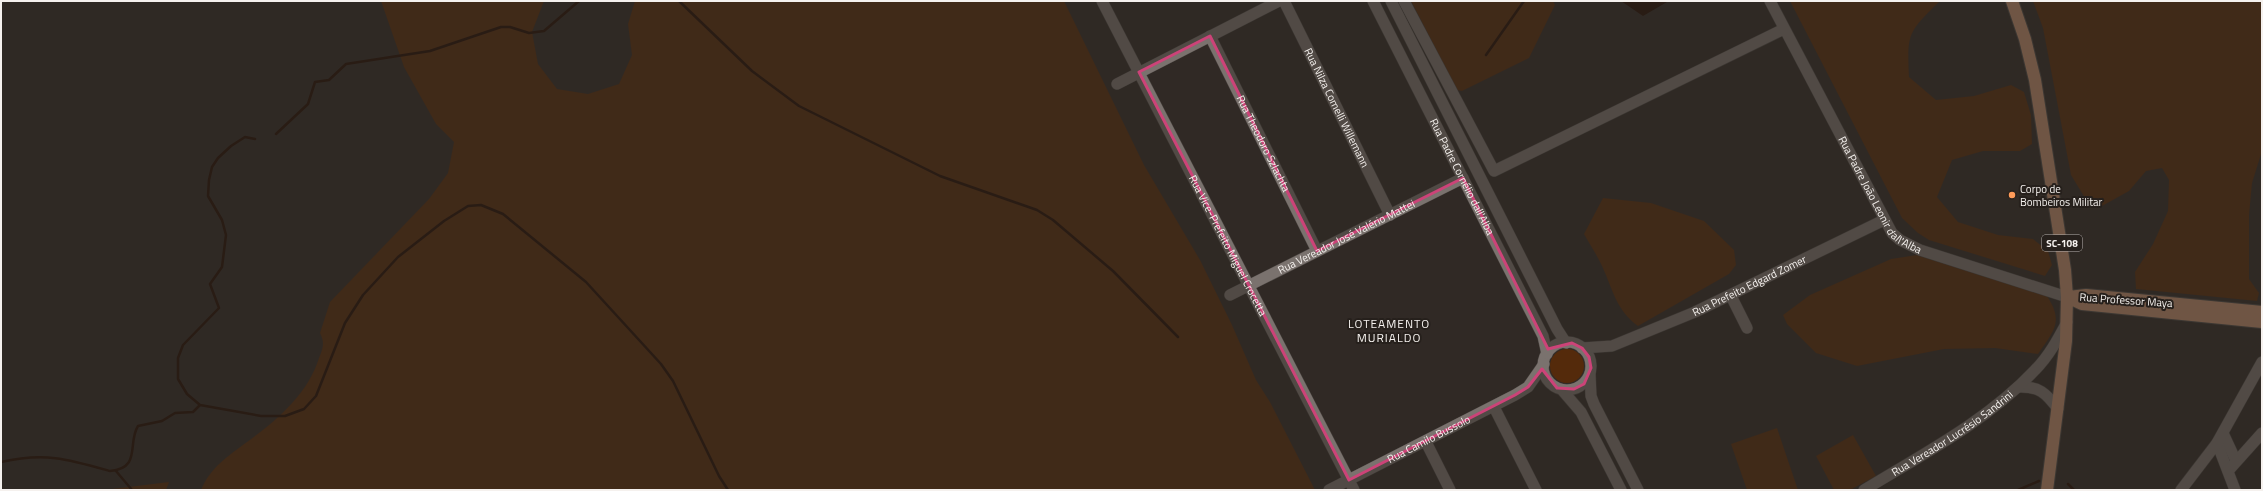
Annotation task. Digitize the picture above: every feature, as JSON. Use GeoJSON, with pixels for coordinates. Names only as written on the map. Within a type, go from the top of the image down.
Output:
{"type":"FeatureCollection","features":[{"type":"Feature","properties":{"kind":"main road","name":"SC-108"},"geometry":{"type":"LineString","coordinates":[[2012,1],[2025,39],[2035,80],[2063,248],[2067,297],[2067,322],[2058,409],[2047,490]]}},
{"type":"Feature","properties":{"kind":"main road","name":"Rua Professor Maya"},"geometry":{"type":"LineString","coordinates":[[2067,297],[2086,296],[2262,312]]}},
{"type":"Feature","properties":{"kind":"main road","name":"Rua Professor Maya"},"geometry":{"type":"LineString","coordinates":[[2067,297],[2082,304],[2262,322]]}},
{"type":"Feature","properties":{"kind":"street","name":"Rua Vice-Prefeito Miguel Crocetta"},"geometry":{"type":"LineString","coordinates":[[1102,1],[1352,485]]}},
{"type":"Feature","properties":{"kind":"street"},"geometry":{"type":"LineString","coordinates":[[1117,84],[1279,1]]}},
{"type":"Feature","properties":{"kind":"street","name":"Rua Nilza Comelli Willemann"},"geometry":{"type":"LineString","coordinates":[[1284,1],[1390,215]]}},
{"type":"Feature","properties":{"kind":"street","name":"Rua Padre Cornélio dall'Alba"},"geometry":{"type":"LineString","coordinates":[[1373,1],[1543,336],[1545,359]]}},
{"type":"Feature","properties":{"kind":"street","name":"Rua Padre Cornélio dall'Alba"},"geometry":{"type":"LineString","coordinates":[[1392,1],[1557,329],[1566,342]]}},
{"type":"Feature","properties":{"kind":"street"},"geometry":{"type":"LineString","coordinates":[[1404,1],[1494,171],[1784,29]]}},
{"type":"Feature","properties":{"kind":"street","name":"Rua Padre João Leonir dall'Alba"},"geometry":{"type":"LineString","coordinates":[[1770,1],[1892,233],[1900,240],[1920,250],[2067,297]]}},
{"type":"Feature","properties":{"kind":"street","name":"Rua Theodoro Szlachta"},"geometry":{"type":"LineString","coordinates":[[1210,36],[1318,251]]}},
{"type":"Feature","properties":{"kind":"street","name":"Rua Vereador José Valério Mattei"},"geometry":{"type":"LineString","coordinates":[[1230,295],[1463,178]]}},
{"type":"Feature","properties":{"kind":"street","name":"Rua Prefeito Edgard Zomer"},"geometry":{"type":"LineString","coordinates":[[1582,348],[1612,346],[1731,296],[1884,220]]}},
{"type":"Feature","properties":{"kind":"street"},"geometry":{"type":"LineString","coordinates":[[1731,296],[1747,328]]}},
{"type":"Feature","properties":{"kind":"street","name":"Rua Vereador Lucrésio Sandrini"},"geometry":{"type":"LineString","coordinates":[[1864,490],[1954,435],[1994,407],[2018,387],[2044,360],[2067,322]]}},
{"type":"Feature","properties":{"kind":"street"},"geometry":{"type":"LineString","coordinates":[[1621,490],[1581,412],[1560,389],[1545,376],[1545,359],[1555,346],[1566,342],[1582,348],[1589,357],[1591,396],[1638,490]]}},
{"type":"Feature","properties":{"kind":"street","name":"Rua Prefeito Edgard Zomer"},"geometry":{"type":"LineString","coordinates":[[1590,371],[1612,346]]}},
{"type":"Feature","properties":{"kind":"street","name":"Rua Camilo Bussolo"},"geometry":{"type":"LineString","coordinates":[[1329,490],[1352,485],[1426,442],[1494,407],[1528,387],[1545,359]]}},
{"type":"Feature","properties":{"kind":"street"},"geometry":{"type":"LineString","coordinates":[[2181,490],[2217,443],[2262,362]]}},
{"type":"Feature","properties":{"kind":"street"},"geometry":{"type":"LineString","coordinates":[[1528,387],[1560,389],[1579,387],[1590,371]]}},
{"type":"Feature","properties":{"kind":"street","name":"Rua Vereador Lucrésio Sandrini"},"geometry":{"type":"LineString","coordinates":[[2018,387],[2031,387],[2040,390],[2048,396],[2058,409]]}},
{"type":"Feature","properties":{"kind":"street"},"geometry":{"type":"LineString","coordinates":[[1494,407],[1536,490]]}},
{"type":"Feature","properties":{"kind":"street"},"geometry":{"type":"LineString","coordinates":[[2223,433],[2236,461]]}},
{"type":"Feature","properties":{"kind":"street"},"geometry":{"type":"LineString","coordinates":[[2228,471],[2261,436]]}},
{"type":"Feature","properties":{"kind":"street"},"geometry":{"type":"LineString","coordinates":[[1426,442],[1450,490]]}},
{"type":"Feature","properties":{"kind":"street"},"geometry":{"type":"LineString","coordinates":[[2217,443],[2235,490]]}},
{"type":"Feature","properties":{"kind":"highlighted area"},"geometry":{"type":"Polygon","coordinates":[[[1210,36],[1317,251],[1463,178],[1548,349],[1572,343],[1582,348],[1589,357],[1591,368],[1584,384],[1574,389],[1557,388],[1542,369],[1528,387],[1515,395],[1349,480],[1139,72],[1210,36]]]}},
{"type":"Feature","properties":{"kind":"shaded area"},"geometry":{"type":"Polygon","coordinates":[[[381,1],[544,1],[532,32],[538,64],[557,89],[588,94],[619,84],[632,55],[628,24],[635,1],[1064,1],[1144,165],[1200,260],[1232,325],[1256,380],[1270,402],[1315,490],[201,490],[209,475],[220,463],[280,416],[299,395],[314,371],[322,351],[323,343],[320,333],[330,302],[429,199],[448,173],[454,142],[436,124],[404,67],[381,1]]]}},
{"type":"Feature","properties":{"kind":"shaded area"},"geometry":{"type":"Polygon","coordinates":[[[1411,1],[1553,1],[1555,5],[1529,58],[1462,91],[1457,90],[1411,1]]]}},
{"type":"Feature","properties":{"kind":"shaded area"},"geometry":{"type":"Polygon","coordinates":[[[1621,1],[1667,1],[1667,2],[1643,16],[1621,1]]]}},
{"type":"Feature","properties":{"kind":"shaded area"},"geometry":{"type":"Polygon","coordinates":[[[1790,1],[1940,1],[1921,20],[1912,34],[1908,51],[1909,77],[1936,100],[1974,96],[2011,85],[2024,92],[2031,115],[2032,144],[2020,151],[1983,151],[1952,160],[1937,197],[1958,222],[1998,235],[2033,239],[2048,251],[2052,265],[2045,276],[1929,240],[1918,233],[1902,218],[1790,1]]]}},
{"type":"Feature","properties":{"kind":"shaded area"},"geometry":{"type":"Polygon","coordinates":[[[2033,1],[2262,1],[2262,151],[2252,183],[2249,215],[2249,279],[2259,293],[2257,301],[2136,289],[2135,272],[2153,244],[2168,211],[2169,180],[2162,168],[2146,171],[2129,191],[2102,206],[2088,203],[2071,175],[2043,28],[2033,1]]]}},
{"type":"Feature","properties":{"kind":"shaded area"},"geometry":{"type":"Polygon","coordinates":[[[1603,198],[1651,203],[1704,221],[1734,250],[1736,265],[1729,274],[1638,326],[1620,306],[1600,262],[1584,234],[1603,198]]]}},
{"type":"Feature","properties":{"kind":"shaded area"},"geometry":{"type":"Polygon","coordinates":[[[1917,255],[2047,296],[2055,313],[2056,320],[2049,339],[2038,354],[1995,348],[1944,349],[1857,366],[1816,353],[1787,324],[1783,315],[1810,295],[1891,259],[1917,255]]]}},
{"type":"Feature","properties":{"kind":"shaded area"},"geometry":{"type":"Polygon","coordinates":[[[1567,349],[1579,354],[1584,366],[1579,378],[1567,383],[1555,378],[1550,366],[1555,354],[1567,349]]]}},
{"type":"Feature","properties":{"kind":"shaded area"},"geometry":{"type":"Polygon","coordinates":[[[1777,428],[1798,490],[1747,490],[1731,444],[1777,428]]]}},
{"type":"Feature","properties":{"kind":"shaded area"},"geometry":{"type":"Polygon","coordinates":[[[1853,435],[1876,476],[1850,490],[1834,490],[1816,456],[1853,435]]]}},
{"type":"Feature","properties":{"kind":"shaded area"},"geometry":{"type":"Polygon","coordinates":[[[169,482],[166,490],[104,490],[169,482]]]}},
{"type":"Feature","properties":{"kind":"waterway"},"geometry":{"type":"LineString","coordinates":[[276,134],[308,104],[315,82],[329,80],[346,64],[430,51],[501,27],[510,27],[529,33],[544,31],[579,1]]}},
{"type":"Feature","properties":{"kind":"waterway"},"geometry":{"type":"LineString","coordinates":[[679,1],[752,71],[799,106],[940,176],[1037,210],[1053,220],[1113,271],[1178,337]]}},
{"type":"Feature","properties":{"kind":"waterway"},"geometry":{"type":"LineString","coordinates":[[1486,55],[1524,1]]}},
{"type":"Feature","properties":{"kind":"waterway"},"geometry":{"type":"LineString","coordinates":[[255,139],[245,137],[231,146],[218,158],[212,167],[209,180],[208,196],[222,220],[226,235],[222,267],[210,284],[219,308],[183,345],[178,358],[178,379],[187,394],[200,405],[261,416],[285,416],[304,409],[316,396],[345,323],[363,295],[398,257],[444,221],[468,206],[481,205],[503,214],[586,282],[661,364],[673,381],[719,476],[728,490]]}},
{"type":"Feature","properties":{"kind":"waterway"},"geometry":{"type":"LineString","coordinates":[[1,462],[44,457],[69,460],[110,471],[120,469],[130,460],[133,440],[138,426],[162,421],[175,413],[193,412],[200,405]]}},
{"type":"Feature","properties":{"kind":"waterway"},"geometry":{"type":"LineString","coordinates":[[116,471],[132,490]]}},
{"type":"Feature","properties":{"kind":"waterway"},"geometry":{"type":"LineString","coordinates":[[2018,490],[2039,481]]}},
{"type":"Feature","properties":{"kind":"waterway"},"geometry":{"type":"LineString","coordinates":[[2068,484],[2074,490]]}},
{"type":"Feature","properties":{"kind":"place","name":"Corpo de Bombeiros Militar"},"geometry":{"type":"Point","coordinates":[2012,195]}},
{"type":"Feature","properties":{"kind":"district","name":"LOTEAMENTO MURIALDO"},"geometry":{"type":"Point","coordinates":[1389,330]}}]}
